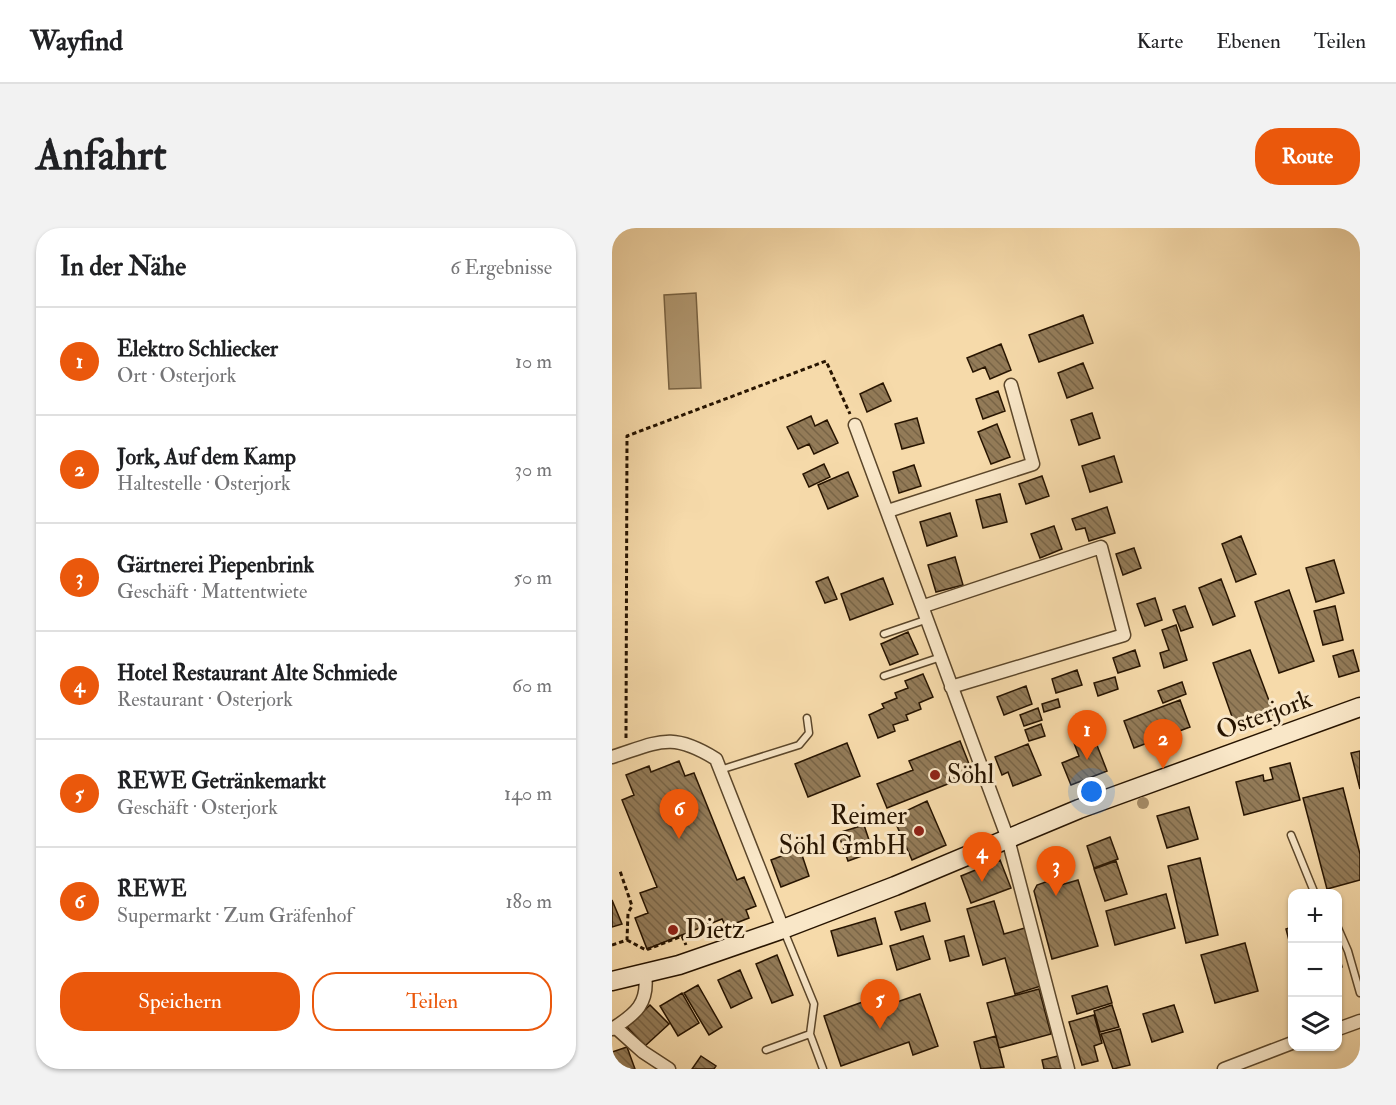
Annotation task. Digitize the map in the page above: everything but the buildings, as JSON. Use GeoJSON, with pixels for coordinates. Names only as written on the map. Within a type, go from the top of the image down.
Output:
{"type":"FeatureCollection","features":[{"type":"Feature","properties":{"kind":"main road","name":"Osterjork"},"geometry":{"type":"LineString","coordinates":[[612,981],[692,962],[783,928],[1079,809],[1360,707]]}},
{"type":"Feature","properties":{"kind":"street"},"geometry":{"type":"LineString","coordinates":[[888,512],[1033,464],[1011,386]]}},
{"type":"Feature","properties":{"kind":"street"},"geometry":{"type":"LineString","coordinates":[[855,425],[924,606],[951,687],[1008,839],[1068,1069]]}},
{"type":"Feature","properties":{"kind":"street"},"geometry":{"type":"LineString","coordinates":[[924,606],[1101,547],[1124,635],[951,687]]}},
{"type":"Feature","properties":{"kind":"street"},"geometry":{"type":"LineString","coordinates":[[612,757],[667,740],[692,744],[716,759],[783,928]]}},
{"type":"Feature","properties":{"kind":"street"},"geometry":{"type":"LineString","coordinates":[[645,974],[647,991],[642,1005],[614,1028],[669,1069]]}},
{"type":"Feature","properties":{"kind":"street"},"geometry":{"type":"LineString","coordinates":[[1342,1028],[1360,1022]]}},
{"type":"Feature","properties":{"kind":"street"},"geometry":{"type":"LineString","coordinates":[[1224,1069],[1288,1045]]}},
{"type":"Feature","properties":{"kind":"lane"},"geometry":{"type":"LineString","coordinates":[[884,634],[928,619]]}},
{"type":"Feature","properties":{"kind":"lane"},"geometry":{"type":"LineString","coordinates":[[884,676],[941,657]]}},
{"type":"Feature","properties":{"kind":"lane"},"geometry":{"type":"LineString","coordinates":[[720,770],[799,745],[809,734],[807,718]]}},
{"type":"Feature","properties":{"kind":"lane"},"geometry":{"type":"LineString","coordinates":[[1291,835],[1314,889]]}},
{"type":"Feature","properties":{"kind":"lane"},"geometry":{"type":"LineString","coordinates":[[783,928],[814,1004],[810,1034],[824,1069]]}},
{"type":"Feature","properties":{"kind":"lane"},"geometry":{"type":"LineString","coordinates":[[1342,937],[1360,993]]}},
{"type":"Feature","properties":{"kind":"lane"},"geometry":{"type":"LineString","coordinates":[[766,1050],[810,1034]]}},
{"type":"Feature","properties":{"kind":"path"},"geometry":{"type":"LineString","coordinates":[[626,752],[627,436],[826,361],[855,425]]}},
{"type":"Feature","properties":{"kind":"path"},"geometry":{"type":"LineString","coordinates":[[620,871],[632,906],[628,913],[627,940]]}},
{"type":"Feature","properties":{"kind":"path"},"geometry":{"type":"LineString","coordinates":[[612,945],[627,940],[646,950],[682,936],[692,962]]}},
{"type":"Feature","properties":{"kind":"shaded area"},"geometry":{"type":"Polygon","coordinates":[[[696,293],[701,388],[669,389],[664,295],[696,293]]]}},
{"type":"Feature","properties":{"kind":"place","name":"Elektro Schliecker"},"geometry":{"type":"Point","coordinates":[1087,760]}},
{"type":"Feature","properties":{"kind":"place","name":"Jork, Auf dem Kamp"},"geometry":{"type":"Point","coordinates":[1163,769]}},
{"type":"Feature","properties":{"kind":"place","name":"Söhl"},"geometry":{"type":"Point","coordinates":[935,775]}},
{"type":"Feature","properties":{"kind":"place","name":"Reimer Söhl GmbH"},"geometry":{"type":"Point","coordinates":[919,831]}},
{"type":"Feature","properties":{"kind":"place","name":"REWE"},"geometry":{"type":"Point","coordinates":[679,839]}},
{"type":"Feature","properties":{"kind":"place","name":"Hotel Restaurant Alte Schmiede"},"geometry":{"type":"Point","coordinates":[982,882]}},
{"type":"Feature","properties":{"kind":"place","name":"Gärtnerei Piepenbrink"},"geometry":{"type":"Point","coordinates":[1056,896]}},
{"type":"Feature","properties":{"kind":"place","name":"Dietz"},"geometry":{"type":"Point","coordinates":[673,930]}},
{"type":"Feature","properties":{"kind":"place","name":"REWE Getränkemarkt"},"geometry":{"type":"Point","coordinates":[880,1029]}}]}
